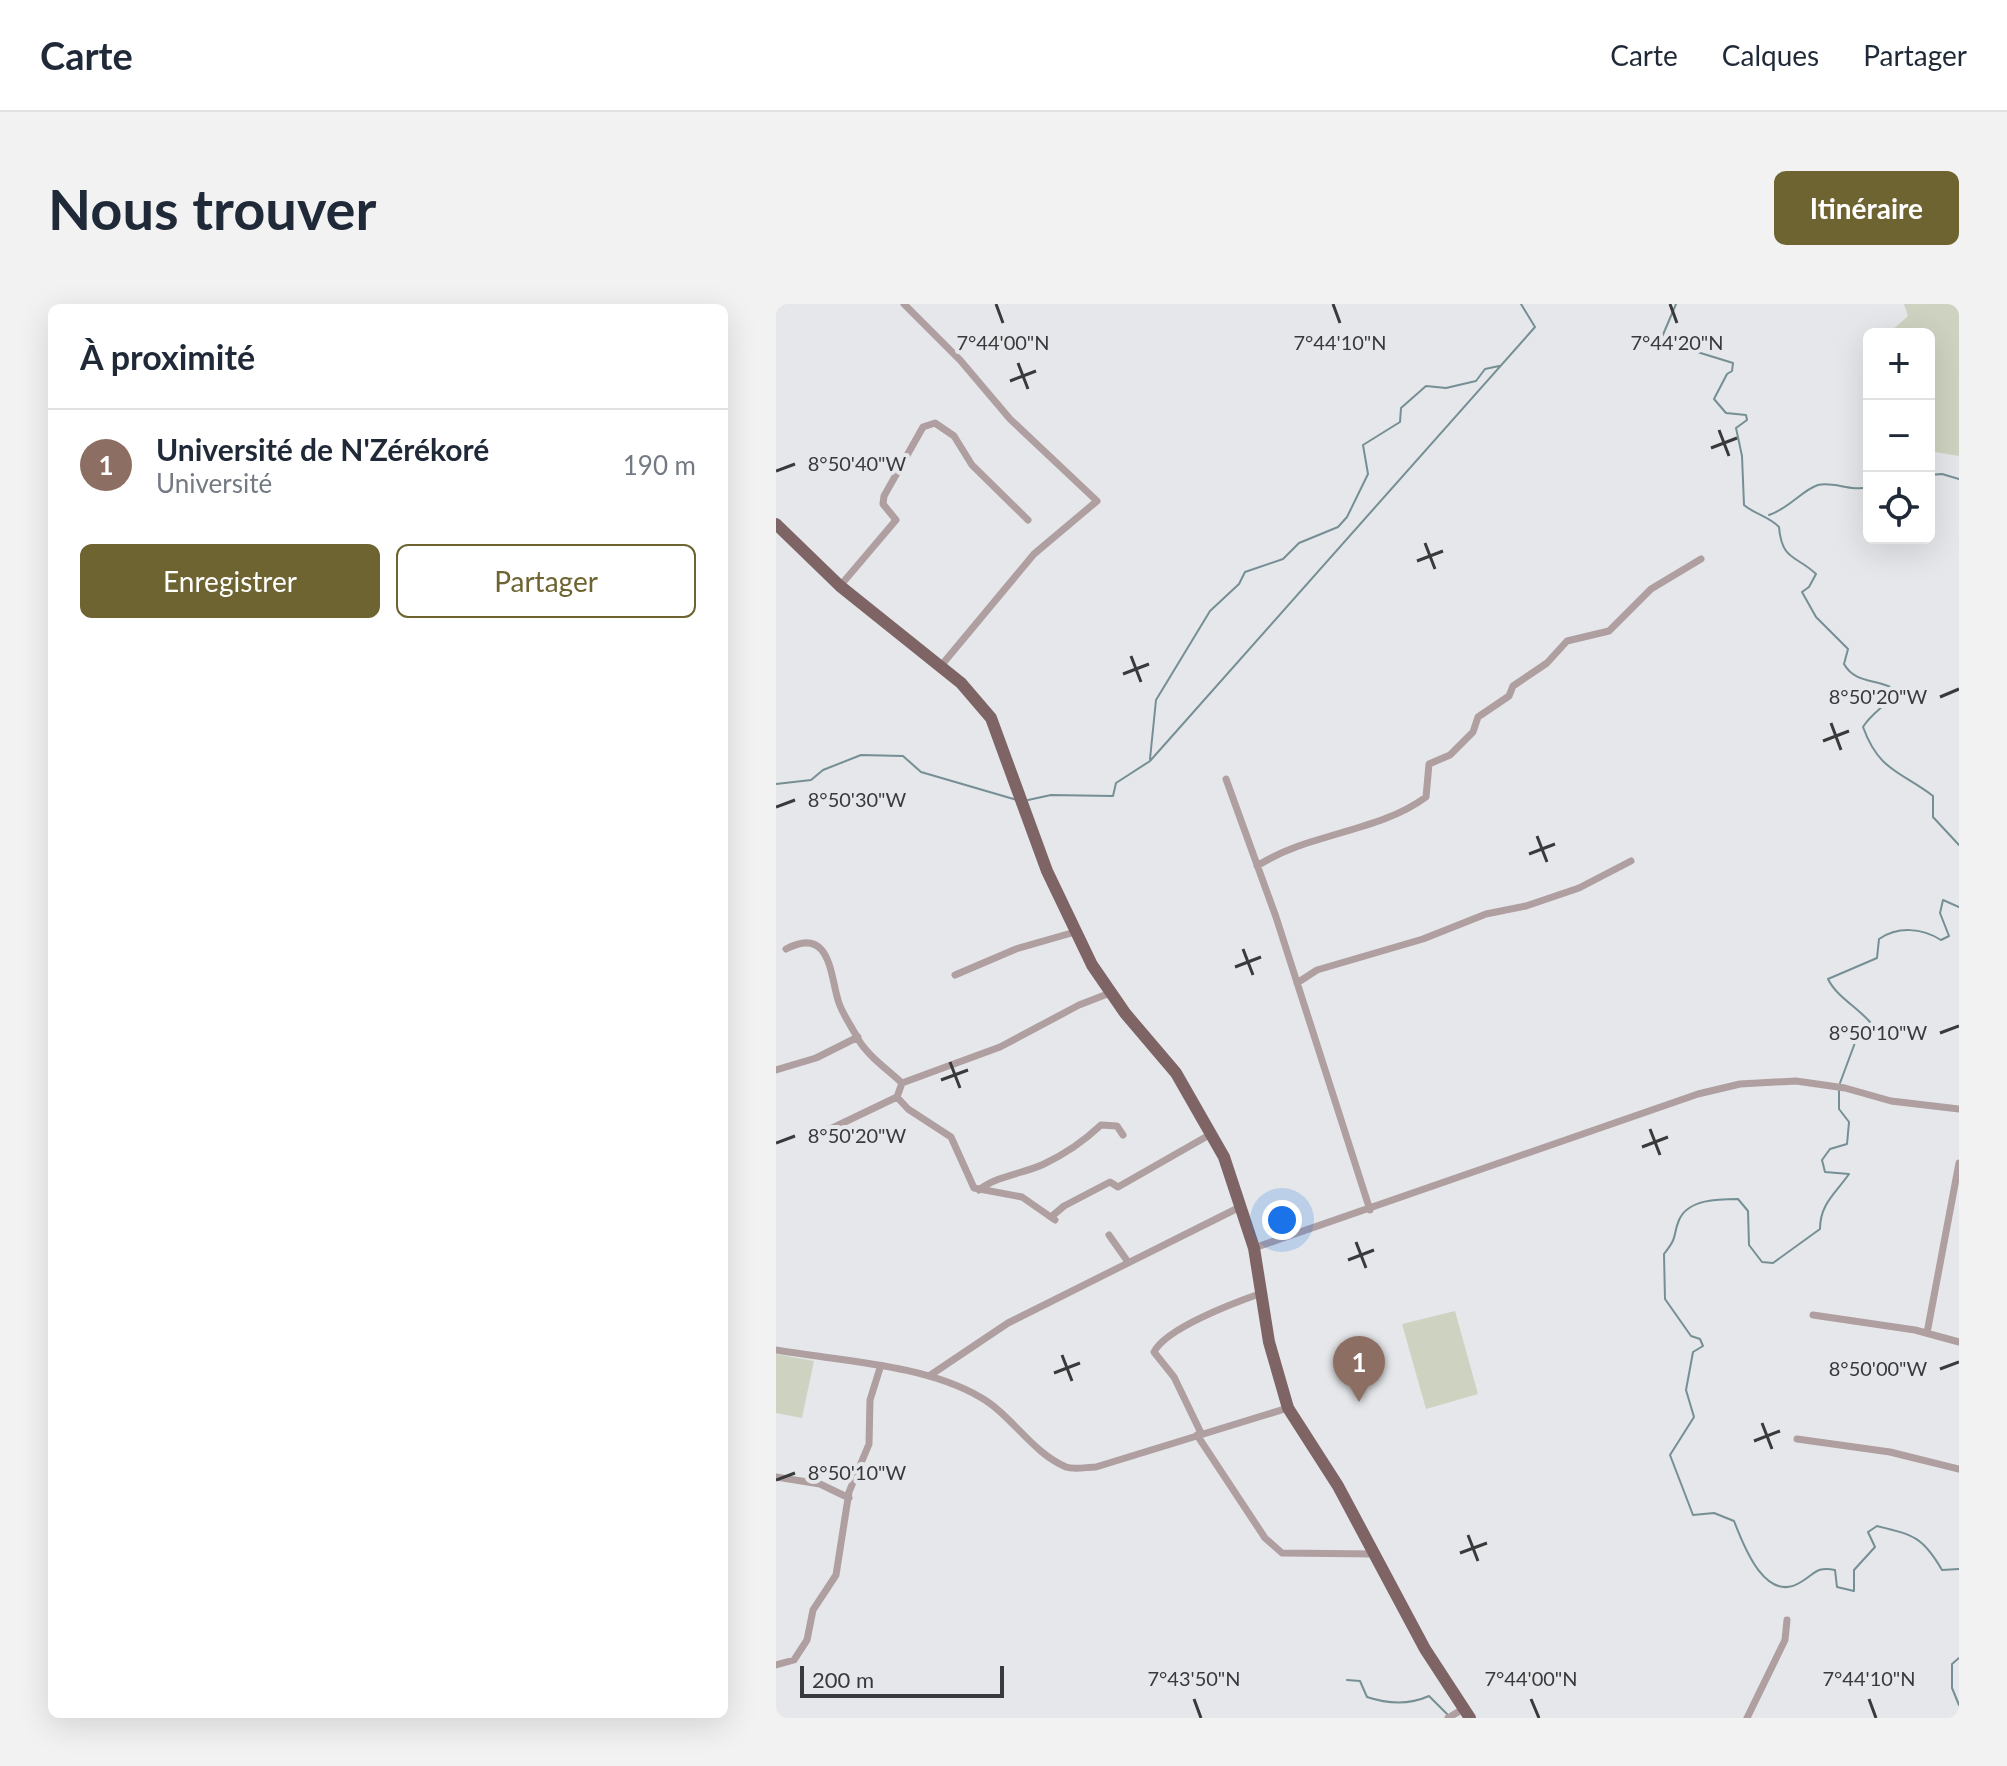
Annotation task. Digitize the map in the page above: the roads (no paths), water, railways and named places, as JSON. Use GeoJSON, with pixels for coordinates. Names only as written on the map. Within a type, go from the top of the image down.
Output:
{"type":"FeatureCollection","features":[{"type":"Feature","properties":{"kind":"main road"},"geometry":{"type":"LineString","coordinates":[[776,524],[840,586],[971,693],[991,718],[1075,932],[1110,993],[1176,1073],[1213,1133],[1242,1206],[1254,1248],[1277,1378],[1288,1408],[1375,1554],[1425,1649],[1466,1714]]}},
{"type":"Feature","properties":{"kind":"street"},"geometry":{"type":"LineString","coordinates":[[904,304],[960,360],[1010,419],[1097,501],[1034,554],[940,667]]}},
{"type":"Feature","properties":{"kind":"street"},"geometry":{"type":"LineString","coordinates":[[840,586],[896,520],[883,504],[884,496],[923,427],[935,423],[954,436],[972,465],[1028,520]]}},
{"type":"Feature","properties":{"kind":"street"},"geometry":{"type":"LineString","coordinates":[[1257,866],[1280,851],[1314,838],[1391,817],[1413,807],[1426,797],[1429,764],[1450,755],[1473,732],[1478,717],[1487,708],[1509,696],[1513,686],[1547,663],[1567,641],[1609,631],[1651,589],[1701,559]]}},
{"type":"Feature","properties":{"kind":"street"},"geometry":{"type":"LineString","coordinates":[[1226,779],[1297,983],[1370,1210]]}},
{"type":"Feature","properties":{"kind":"street"},"geometry":{"type":"LineString","coordinates":[[1297,983],[1317,970],[1423,939],[1486,914],[1526,906],[1579,888],[1631,861]]}},
{"type":"Feature","properties":{"kind":"street"},"geometry":{"type":"LineString","coordinates":[[955,975],[1016,949],[1075,932]]}},
{"type":"Feature","properties":{"kind":"street"},"geometry":{"type":"LineString","coordinates":[[786,949],[797,943],[811,944],[823,951],[833,969],[838,1002],[858,1037],[902,1083]]}},
{"type":"Feature","properties":{"kind":"street"},"geometry":{"type":"LineString","coordinates":[[902,1083],[1000,1047],[1088,1001],[1110,993]]}},
{"type":"Feature","properties":{"kind":"street"},"geometry":{"type":"LineString","coordinates":[[776,1070],[816,1058],[858,1037]]}},
{"type":"Feature","properties":{"kind":"street"},"geometry":{"type":"LineString","coordinates":[[1254,1248],[1698,1094],[1740,1084],[1796,1081],[1845,1088],[1891,1101],[1959,1109]]}},
{"type":"Feature","properties":{"kind":"street"},"geometry":{"type":"LineString","coordinates":[[826,1131],[897,1097],[902,1083]]}},
{"type":"Feature","properties":{"kind":"street"},"geometry":{"type":"LineString","coordinates":[[897,1097],[908,1109],[951,1137],[961,1164],[979,1190],[1033,1201],[1053,1219],[1090,1192],[1110,1182],[1118,1187],[1213,1133]]}},
{"type":"Feature","properties":{"kind":"street"},"geometry":{"type":"LineString","coordinates":[[979,1190],[994,1181],[1044,1164],[1083,1142],[1101,1125],[1117,1126],[1123,1135]]}},
{"type":"Feature","properties":{"kind":"street"},"geometry":{"type":"LineString","coordinates":[[1927,1333],[1955,1215],[1959,1163]]}},
{"type":"Feature","properties":{"kind":"street"},"geometry":{"type":"LineString","coordinates":[[929,1376],[1008,1323],[1242,1206]]}},
{"type":"Feature","properties":{"kind":"street"},"geometry":{"type":"LineString","coordinates":[[1109,1235],[1128,1262]]}},
{"type":"Feature","properties":{"kind":"street"},"geometry":{"type":"LineString","coordinates":[[1262,1293],[1217,1310],[1165,1339],[1154,1352],[1174,1377],[1199,1434],[1265,1538],[1282,1553],[1375,1554]]}},
{"type":"Feature","properties":{"kind":"street"},"geometry":{"type":"LineString","coordinates":[[1813,1315],[1927,1333],[1959,1342]]}},
{"type":"Feature","properties":{"kind":"street"},"geometry":{"type":"LineString","coordinates":[[776,1350],[929,1376],[979,1396],[1006,1415],[1039,1449],[1068,1468],[1096,1467],[1288,1408]]}},
{"type":"Feature","properties":{"kind":"street"},"geometry":{"type":"LineString","coordinates":[[776,1665],[794,1660],[807,1640],[813,1610],[836,1575],[849,1498],[869,1444],[870,1400],[880,1368]]}},
{"type":"Feature","properties":{"kind":"street"},"geometry":{"type":"LineString","coordinates":[[1797,1439],[1890,1452],[1959,1469]]}},
{"type":"Feature","properties":{"kind":"street"},"geometry":{"type":"LineString","coordinates":[[776,1477],[820,1484],[849,1498]]}},
{"type":"Feature","properties":{"kind":"street"},"geometry":{"type":"LineString","coordinates":[[1747,1718],[1785,1640],[1787,1620]]}},
{"type":"Feature","properties":{"kind":"street"},"geometry":{"type":"LineString","coordinates":[[1448,1718],[1466,1714]]}},
{"type":"Feature","properties":{"kind":"waterway"},"geometry":{"type":"LineString","coordinates":[[1028,800],[1051,795],[1113,796],[1116,783],[1150,761],[1535,327],[1521,304]]}},
{"type":"Feature","properties":{"kind":"waterway"},"geometry":{"type":"LineString","coordinates":[[1676,304],[1662,337],[1668,343],[1733,363],[1732,371],[1727,374],[1714,399],[1726,413],[1746,415],[1747,420],[1736,428],[1742,456],[1744,505],[1779,527],[1787,552],[1816,574],[1809,587],[1802,592],[1816,617],[1848,649],[1844,664],[1849,671],[1896,690],[1863,727],[1869,742],[1883,762],[1933,796],[1933,817],[1959,845]]}},
{"type":"Feature","properties":{"kind":"waterway"},"geometry":{"type":"LineString","coordinates":[[1150,759],[1156,700],[1210,611],[1239,584],[1245,572],[1283,559],[1299,543],[1338,527],[1347,517],[1368,474],[1363,445],[1400,422],[1401,408],[1426,386],[1446,388],[1476,381],[1485,369],[1499,366]]}},
{"type":"Feature","properties":{"kind":"waterway"},"geometry":{"type":"LineString","coordinates":[[1935,475],[1959,479]]}},
{"type":"Feature","properties":{"kind":"waterway"},"geometry":{"type":"LineString","coordinates":[[1769,515],[1818,485],[1863,487]]}},
{"type":"Feature","properties":{"kind":"waterway"},"geometry":{"type":"LineString","coordinates":[[776,784],[811,780],[823,770],[861,755],[903,756],[921,772],[1017,800]]}},
{"type":"Feature","properties":{"kind":"waterway"},"geometry":{"type":"LineString","coordinates":[[1840,1083],[1856,1040],[1870,1022],[1836,991],[1828,979],[1877,958],[1879,939],[1894,932],[1918,931],[1941,940],[1949,936],[1940,913],[1943,900],[1959,907]]}},
{"type":"Feature","properties":{"kind":"waterway"},"geometry":{"type":"LineString","coordinates":[[1839,1089],[1839,1109],[1849,1122],[1847,1144],[1830,1149],[1822,1160],[1825,1172],[1849,1174],[1825,1206],[1820,1229],[1773,1263],[1762,1262],[1749,1245],[1748,1211],[1738,1199],[1697,1204],[1683,1213],[1679,1220],[1664,1254],[1665,1299],[1691,1336],[1700,1339],[1703,1346],[1693,1352],[1686,1390],[1694,1417],[1670,1455],[1693,1515],[1714,1513],[1734,1521],[1757,1569],[1777,1585],[1788,1587],[1820,1570],[1829,1569],[1835,1570],[1837,1587],[1854,1591],[1854,1570],[1875,1547],[1868,1532],[1877,1526],[1916,1539],[1929,1550],[1942,1570],[1959,1569]]}},
{"type":"Feature","properties":{"kind":"waterway"},"geometry":{"type":"LineString","coordinates":[[1959,1658],[1952,1664],[1952,1688],[1959,1705]]}},
{"type":"Feature","properties":{"kind":"waterway"},"geometry":{"type":"LineString","coordinates":[[1347,1680],[1360,1681],[1367,1697],[1383,1701],[1406,1702],[1429,1696],[1447,1714]]}},
{"type":"Feature","properties":{"kind":"place","name":"Université de N'Zérékoré"},"geometry":{"type":"Point","coordinates":[1359,1402]}}]}
